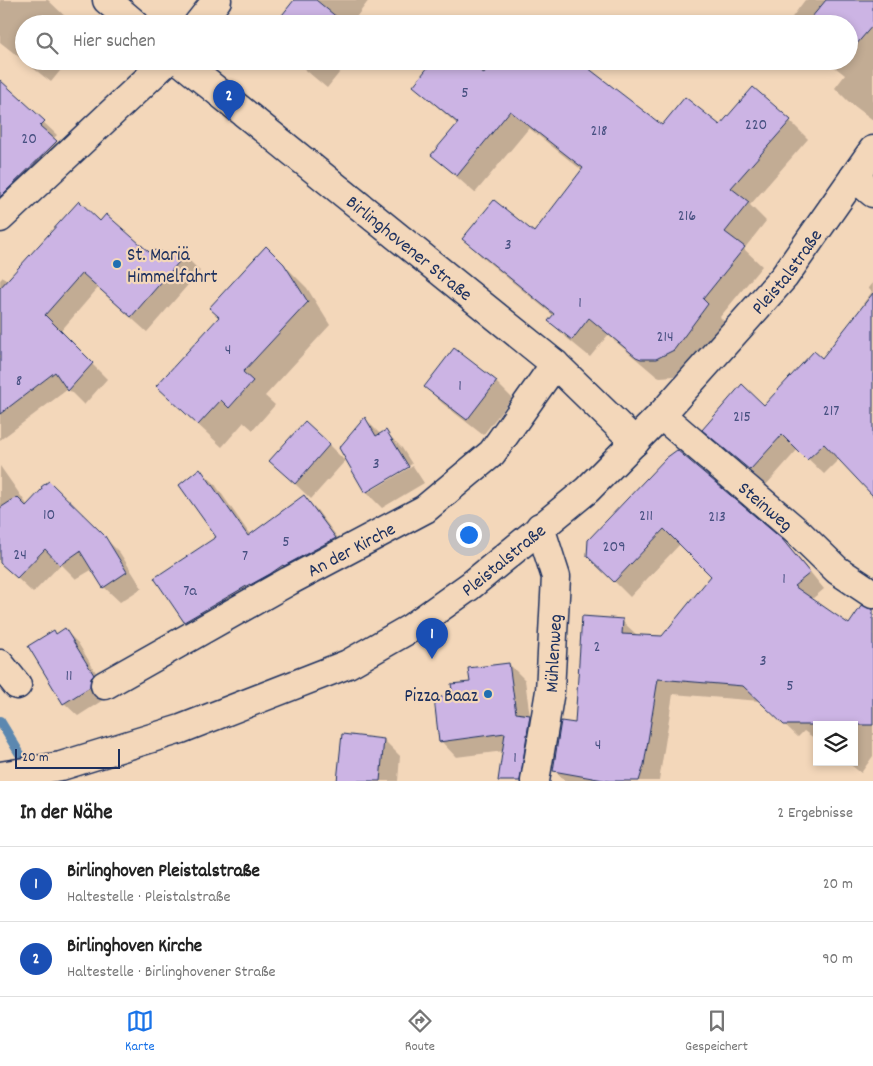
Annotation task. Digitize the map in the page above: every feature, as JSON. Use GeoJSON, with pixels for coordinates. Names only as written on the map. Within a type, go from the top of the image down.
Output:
{"type":"FeatureCollection","features":[{"type":"Feature","properties":{"kind":"street"},"geometry":{"type":"LineString","coordinates":[[108,0],[125,15]]}},
{"type":"Feature","properties":{"kind":"street"},"geometry":{"type":"LineString","coordinates":[[205,15],[217,0]]}},
{"type":"Feature","properties":{"kind":"street"},"geometry":{"type":"LineString","coordinates":[[0,218],[157,70]]}},
{"type":"Feature","properties":{"kind":"street","name":"Birlinghovener Straße"},"geometry":{"type":"LineString","coordinates":[[191,70],[555,364],[635,442]]}},
{"type":"Feature","properties":{"kind":"street","name":"Pleistalstraße"},"geometry":{"type":"LineString","coordinates":[[1,776],[61,766],[181,729],[348,664],[411,628],[470,586],[587,490],[661,416],[864,185],[873,150]]}},
{"type":"Feature","properties":{"kind":"street","name":"An der Kirche"},"geometry":{"type":"LineString","coordinates":[[105,685],[289,580],[425,509],[492,453],[555,364]]}},
{"type":"Feature","properties":{"kind":"street","name":"Steinweg"},"geometry":{"type":"LineString","coordinates":[[661,416],[801,535],[837,570],[873,594]]}},
{"type":"Feature","properties":{"kind":"street","name":"Mühlenweg"},"geometry":{"type":"LineString","coordinates":[[535,781],[550,691],[556,577],[540,527]]}},
{"type":"Feature","properties":{"kind":"street"},"geometry":{"type":"LineString","coordinates":[[0,664],[17,685]]}},
{"type":"Feature","properties":{"kind":"building"},"geometry":{"type":"Polygon","coordinates":[[[294,0],[316,0],[334,15],[282,15],[294,0]]]}},
{"type":"Feature","properties":{"kind":"building"},"geometry":{"type":"Polygon","coordinates":[[[826,0],[873,0],[873,25],[858,42],[858,15],[814,15],[826,0]]]}},
{"type":"Feature","properties":{"kind":"building"},"geometry":{"type":"Polygon","coordinates":[[[426,70],[479,70],[484,74],[487,70],[591,70],[662,125],[685,97],[720,125],[753,87],[791,120],[731,188],[749,202],[725,232],[745,247],[703,299],[708,304],[674,350],[656,359],[641,359],[636,357],[589,318],[572,340],[548,321],[554,314],[462,239],[494,200],[534,232],[583,168],[510,111],[457,176],[431,155],[458,123],[413,86],[426,70]]]}},
{"type":"Feature","properties":{"kind":"building"},"geometry":{"type":"Polygon","coordinates":[[[0,80],[45,121],[40,126],[57,141],[0,197],[0,80]]]}},
{"type":"Feature","properties":{"kind":"building"},"geometry":{"type":"Polygon","coordinates":[[[79,201],[100,221],[106,214],[149,252],[151,250],[185,255],[131,317],[82,273],[45,315],[93,363],[68,391],[55,372],[0,414],[0,288],[79,201]]]}},
{"type":"Feature","properties":{"kind":"building"},"geometry":{"type":"Polygon","coordinates":[[[266,246],[284,264],[308,302],[243,372],[253,381],[229,408],[221,400],[198,425],[156,386],[219,317],[209,308],[266,246]]]}},
{"type":"Feature","properties":{"kind":"building"},"geometry":{"type":"Polygon","coordinates":[[[873,293],[873,496],[824,444],[807,460],[782,435],[750,470],[702,430],[742,384],[764,405],[814,351],[822,358],[873,293]]]}},
{"type":"Feature","properties":{"kind":"building"},"geometry":{"type":"Polygon","coordinates":[[[454,348],[497,381],[467,420],[424,387],[454,348]]]}},
{"type":"Feature","properties":{"kind":"building"},"geometry":{"type":"Polygon","coordinates":[[[365,417],[376,436],[386,430],[409,467],[365,493],[339,448],[365,417]]]}},
{"type":"Feature","properties":{"kind":"building"},"geometry":{"type":"Polygon","coordinates":[[[305,421],[330,444],[295,484],[269,461],[305,421]]]}},
{"type":"Feature","properties":{"kind":"building"},"geometry":{"type":"Polygon","coordinates":[[[677,450],[782,539],[810,573],[794,586],[849,624],[862,605],[873,609],[873,725],[858,725],[858,721],[813,721],[813,725],[784,725],[743,686],[658,679],[644,765],[639,781],[609,781],[553,771],[561,721],[575,723],[582,616],[623,619],[622,634],[662,636],[711,576],[664,529],[614,582],[587,556],[588,540],[666,458],[677,450]]]}},
{"type":"Feature","properties":{"kind":"building"},"geometry":{"type":"Polygon","coordinates":[[[200,468],[248,536],[304,495],[336,538],[283,565],[184,622],[154,578],[216,537],[179,485],[200,468]]]}},
{"type":"Feature","properties":{"kind":"building"},"geometry":{"type":"Polygon","coordinates":[[[49,481],[105,536],[127,572],[103,588],[80,551],[60,565],[45,549],[17,578],[0,563],[0,508],[17,497],[26,506],[42,489],[41,487],[49,481]]]}},
{"type":"Feature","properties":{"kind":"building"},"geometry":{"type":"Polygon","coordinates":[[[65,628],[94,675],[91,678],[90,687],[63,704],[28,646],[54,630],[56,634],[65,628]]]}},
{"type":"Feature","properties":{"kind":"building"},"geometry":{"type":"Polygon","coordinates":[[[509,663],[516,713],[530,715],[520,781],[498,781],[505,733],[439,742],[434,698],[453,695],[451,684],[470,682],[468,668],[509,663]]]}},
{"type":"Feature","properties":{"kind":"building"},"geometry":{"type":"Polygon","coordinates":[[[342,734],[384,739],[380,781],[337,781],[342,734]]]}},
{"type":"Feature","properties":{"kind":"waterway"},"geometry":{"type":"LineString","coordinates":[[0,721],[29,769]]}},
{"type":"Feature","properties":{"kind":"place","name":"Birlinghoven Kirche"},"geometry":{"type":"Point","coordinates":[229,121]}},
{"type":"Feature","properties":{"kind":"place","name":"St. Mariä Himmelfahrt"},"geometry":{"type":"Point","coordinates":[117,264]}},
{"type":"Feature","properties":{"kind":"place","name":"Birlinghoven Pleistalstraße"},"geometry":{"type":"Point","coordinates":[432,659]}},
{"type":"Feature","properties":{"kind":"place","name":"Pizza Baaz"},"geometry":{"type":"Point","coordinates":[488,694]}}]}
